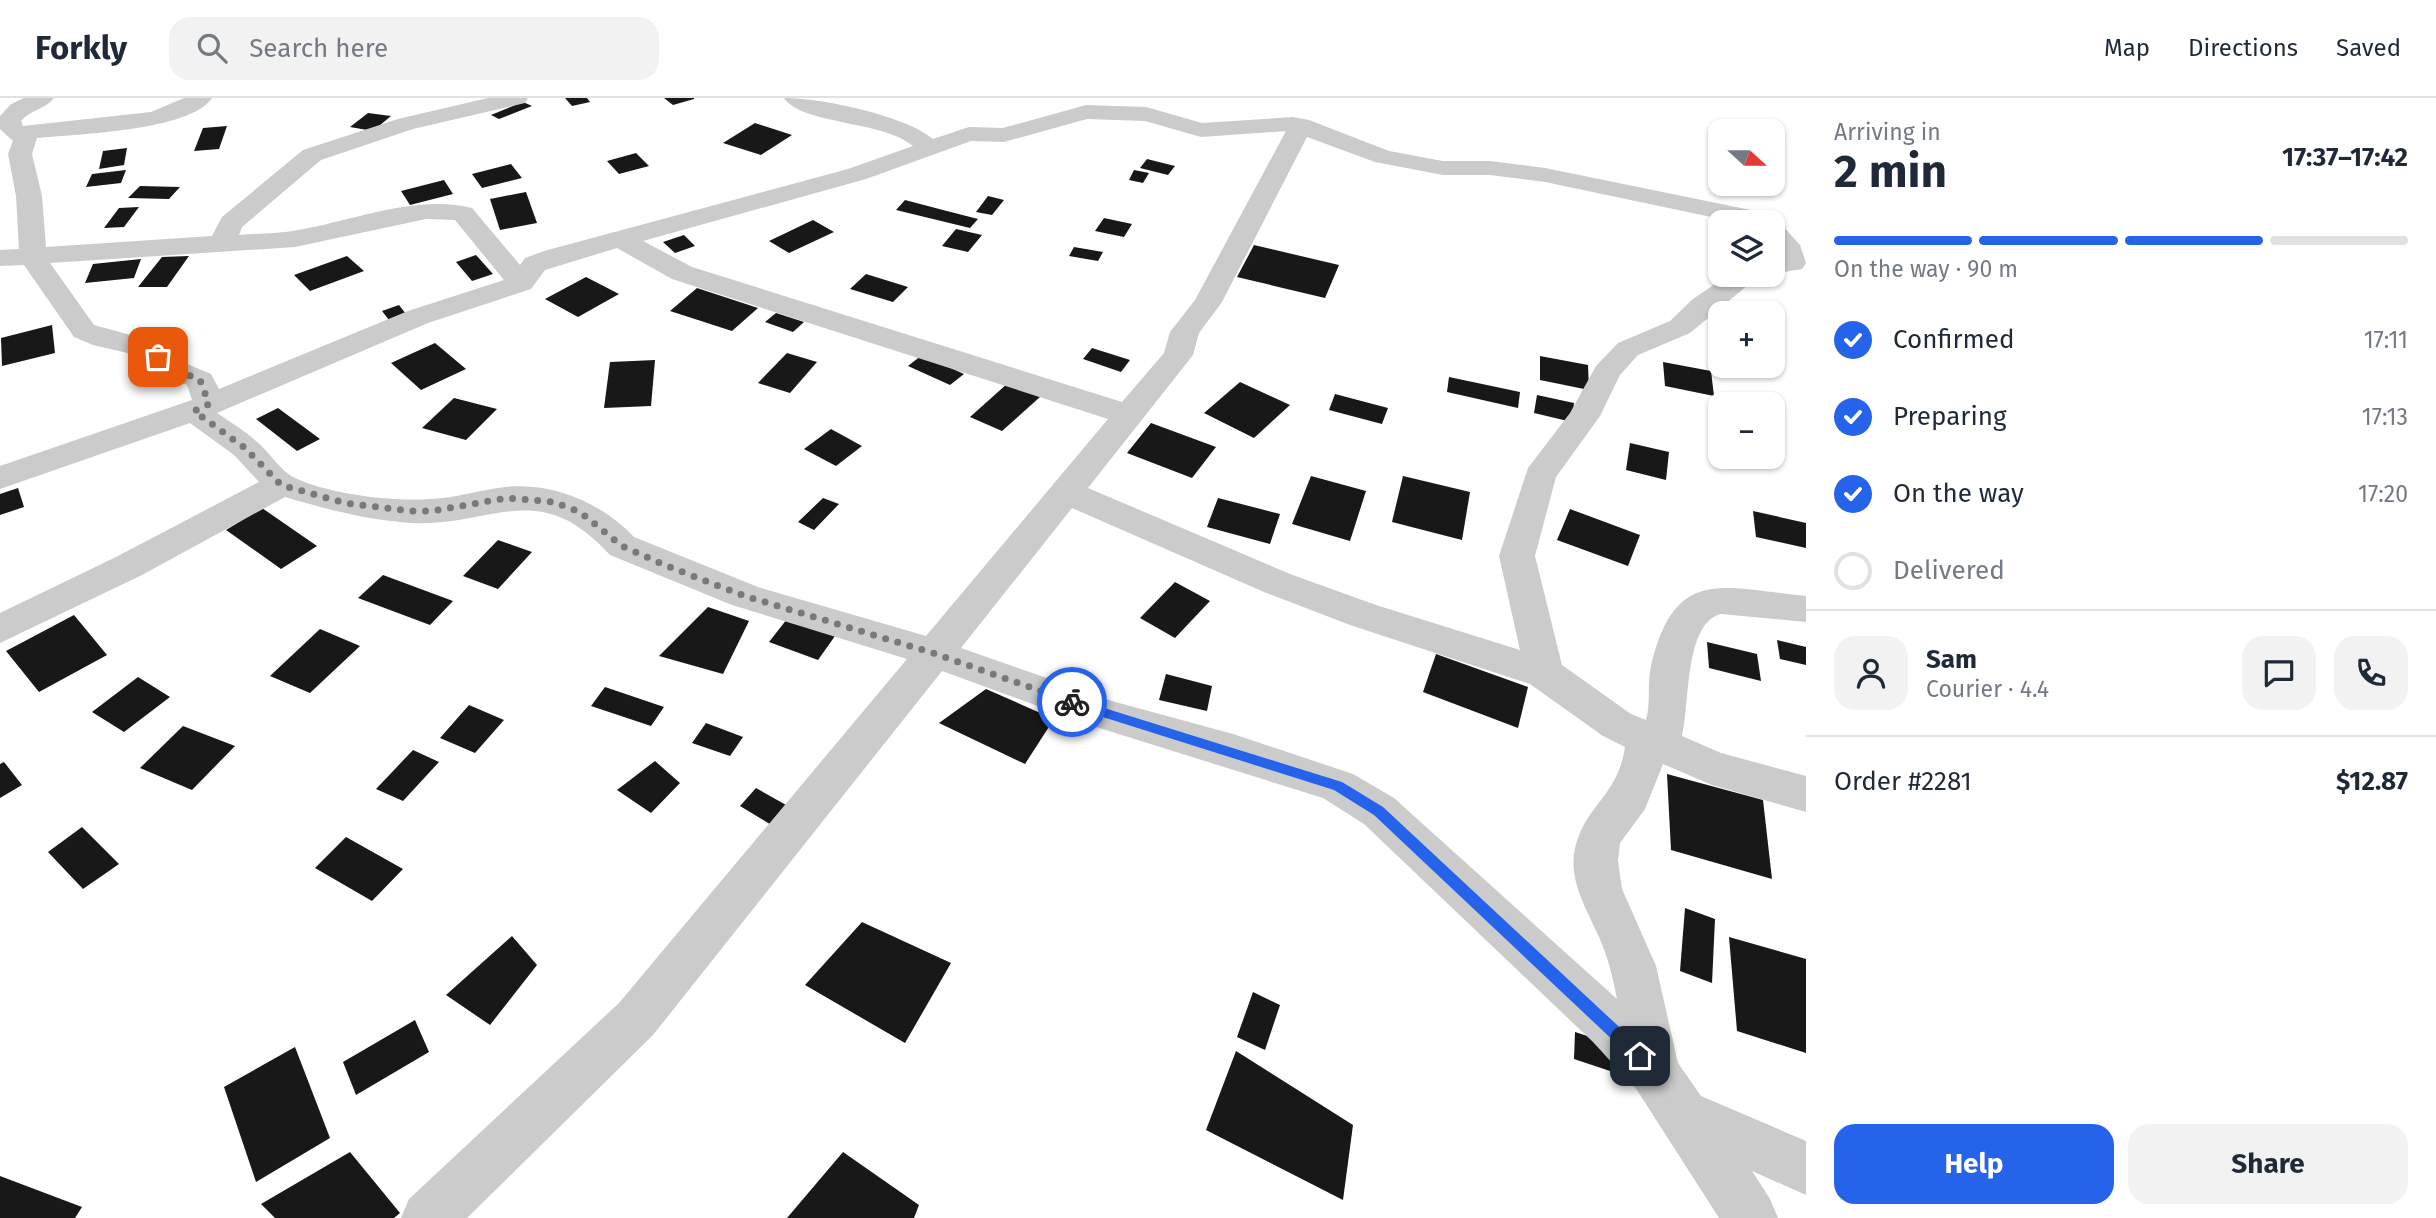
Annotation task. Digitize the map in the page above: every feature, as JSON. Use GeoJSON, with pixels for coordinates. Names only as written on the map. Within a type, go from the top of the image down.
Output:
{"type":"FeatureCollection","features":[{"type":"Feature","properties":{"kind":"street"},"geometry":{"type":"LineString","coordinates":[[44,98],[19,109],[9,120],[10,127],[26,139],[20,154],[29,196],[33,258],[84,331],[103,340],[146,348],[169,367],[200,380],[201,408],[281,485],[345,503],[410,511],[432,511],[507,498],[554,502],[580,512],[622,546],[745,596],[933,653],[1107,715],[1233,751],[1338,786],[1379,811],[1405,834],[1610,1025],[1655,1072],[1751,1218]]}},
{"type":"Feature","properties":{"kind":"street"},"geometry":{"type":"LineString","coordinates":[[21,133],[151,119],[168,115],[201,98]]}},
{"type":"Feature","properties":{"kind":"street"},"geometry":{"type":"LineString","coordinates":[[221,245],[231,223],[312,155],[406,124],[517,98]]}},
{"type":"Feature","properties":{"kind":"street"},"geometry":{"type":"LineString","coordinates":[[795,98],[842,116],[912,132],[930,148]]}},
{"type":"Feature","properties":{"kind":"street"},"geometry":{"type":"LineString","coordinates":[[0,478],[201,408],[418,317],[521,283],[535,264],[857,174],[969,134],[996,136],[1030,130],[1086,112],[1146,114],[1201,130],[1248,129],[1286,123],[1301,125],[1392,158],[1443,168],[1501,169],[1545,175],[1708,211]]}},
{"type":"Feature","properties":{"kind":"street"},"geometry":{"type":"LineString","coordinates":[[428,1218],[636,1019],[1178,355],[1185,332],[1208,302],[1301,125]]}},
{"type":"Feature","properties":{"kind":"street"},"geometry":{"type":"LineString","coordinates":[[0,258],[33,258],[295,239],[426,211],[450,210],[463,213],[521,283]]}},
{"type":"Feature","properties":{"kind":"street"},"geometry":{"type":"LineString","coordinates":[[1785,226],[1806,228]]}},
{"type":"Feature","properties":{"kind":"street"},"geometry":{"type":"LineString","coordinates":[[622,240],[682,272],[1129,415]]}},
{"type":"Feature","properties":{"kind":"street"},"geometry":{"type":"LineString","coordinates":[[1785,244],[1793,258],[1792,263],[1785,266]]}},
{"type":"Feature","properties":{"kind":"street"},"geometry":{"type":"LineString","coordinates":[[1544,673],[1517,556],[1540,476],[1584,416],[1607,372],[1628,349],[1680,327],[1703,305],[1729,287]]}},
{"type":"Feature","properties":{"kind":"street"},"geometry":{"type":"LineString","coordinates":[[0,629],[129,566],[281,485]]}},
{"type":"Feature","properties":{"kind":"street"},"geometry":{"type":"LineString","coordinates":[[1066,492],[1277,583],[1375,619],[1544,673],[1618,725],[1712,768],[1806,794]]}},
{"type":"Feature","properties":{"kind":"street"},"geometry":{"type":"LineString","coordinates":[[1655,1072],[1639,986],[1627,947],[1603,903],[1595,870],[1599,841],[1627,802],[1668,713],[1670,668],[1685,621],[1698,606],[1721,601],[1806,609]]}},
{"type":"Feature","properties":{"kind":"street"},"geometry":{"type":"LineString","coordinates":[[1684,1115],[1806,1168]]}},
{"type":"Feature","properties":{"kind":"building"},"geometry":{"type":"Polygon","coordinates":[[[565,98],[587,98],[590,102],[572,106],[565,98]]]}},
{"type":"Feature","properties":{"kind":"building"},"geometry":{"type":"Polygon","coordinates":[[[664,98],[694,98],[694,99],[673,105],[664,98]]]}},
{"type":"Feature","properties":{"kind":"building"},"geometry":{"type":"Polygon","coordinates":[[[523,102],[532,106],[499,119],[491,115],[523,102]]]}},
{"type":"Feature","properties":{"kind":"building"},"geometry":{"type":"Polygon","coordinates":[[[368,113],[391,116],[373,131],[350,127],[368,113]]]}},
{"type":"Feature","properties":{"kind":"building"},"geometry":{"type":"Polygon","coordinates":[[[755,123],[792,135],[761,155],[723,143],[755,123]]]}},
{"type":"Feature","properties":{"kind":"building"},"geometry":{"type":"Polygon","coordinates":[[[227,126],[219,149],[194,151],[203,128],[227,126]]]}},
{"type":"Feature","properties":{"kind":"building"},"geometry":{"type":"Polygon","coordinates":[[[127,148],[124,165],[99,169],[103,151],[127,148]]]}},
{"type":"Feature","properties":{"kind":"building"},"geometry":{"type":"Polygon","coordinates":[[[636,153],[649,166],[619,174],[607,161],[636,153]]]}},
{"type":"Feature","properties":{"kind":"building"},"geometry":{"type":"Polygon","coordinates":[[[1147,159],[1175,166],[1168,175],[1140,168],[1147,159]]]}},
{"type":"Feature","properties":{"kind":"building"},"geometry":{"type":"Polygon","coordinates":[[[511,164],[522,178],[482,188],[472,174],[511,164]]]}},
{"type":"Feature","properties":{"kind":"building"},"geometry":{"type":"Polygon","coordinates":[[[126,170],[121,183],[86,187],[92,174],[126,170]]]}},
{"type":"Feature","properties":{"kind":"building"},"geometry":{"type":"Polygon","coordinates":[[[1134,170],[1149,173],[1143,183],[1129,180],[1134,170]]]}},
{"type":"Feature","properties":{"kind":"building"},"geometry":{"type":"Polygon","coordinates":[[[444,180],[453,194],[410,205],[401,191],[444,180]]]}},
{"type":"Feature","properties":{"kind":"building"},"geometry":{"type":"Polygon","coordinates":[[[140,186],[180,187],[169,199],[128,198],[140,186]]]}},
{"type":"Feature","properties":{"kind":"building"},"geometry":{"type":"Polygon","coordinates":[[[526,192],[537,223],[500,230],[490,199],[526,192]]]}},
{"type":"Feature","properties":{"kind":"building"},"geometry":{"type":"Polygon","coordinates":[[[988,196],[1004,200],[992,215],[976,212],[988,196]]]}},
{"type":"Feature","properties":{"kind":"building"},"geometry":{"type":"Polygon","coordinates":[[[905,200],[978,219],[970,228],[896,210],[905,200]]]}},
{"type":"Feature","properties":{"kind":"building"},"geometry":{"type":"Polygon","coordinates":[[[139,207],[124,227],[104,228],[119,208],[139,207]]]}},
{"type":"Feature","properties":{"kind":"building"},"geometry":{"type":"Polygon","coordinates":[[[1104,218],[1132,224],[1124,237],[1095,231],[1104,218]]]}},
{"type":"Feature","properties":{"kind":"building"},"geometry":{"type":"Polygon","coordinates":[[[813,220],[834,232],[789,253],[769,241],[813,220]]]}},
{"type":"Feature","properties":{"kind":"building"},"geometry":{"type":"Polygon","coordinates":[[[956,229],[982,235],[968,252],[942,246],[956,229]]]}},
{"type":"Feature","properties":{"kind":"building"},"geometry":{"type":"Polygon","coordinates":[[[684,235],[695,246],[675,253],[663,242],[684,235]]]}},
{"type":"Feature","properties":{"kind":"building"},"geometry":{"type":"Polygon","coordinates":[[[1254,245],[1339,265],[1325,298],[1237,277],[1254,245]]]}},
{"type":"Feature","properties":{"kind":"building"},"geometry":{"type":"Polygon","coordinates":[[[1074,247],[1103,252],[1098,261],[1069,256],[1074,247]]]}},
{"type":"Feature","properties":{"kind":"building"},"geometry":{"type":"Polygon","coordinates":[[[476,255],[493,274],[472,281],[456,262],[476,255]]]}},
{"type":"Feature","properties":{"kind":"building"},"geometry":{"type":"Polygon","coordinates":[[[189,256],[167,287],[138,287],[162,257],[189,256]]]}},
{"type":"Feature","properties":{"kind":"building"},"geometry":{"type":"Polygon","coordinates":[[[347,256],[364,271],[310,291],[294,275],[347,256]]]}},
{"type":"Feature","properties":{"kind":"building"},"geometry":{"type":"Polygon","coordinates":[[[141,259],[134,278],[85,283],[93,264],[141,259]]]}},
{"type":"Feature","properties":{"kind":"building"},"geometry":{"type":"Polygon","coordinates":[[[866,274],[908,287],[893,302],[850,289],[866,274]]]}},
{"type":"Feature","properties":{"kind":"building"},"geometry":{"type":"Polygon","coordinates":[[[586,277],[619,294],[578,317],[545,299],[586,277]]]}},
{"type":"Feature","properties":{"kind":"building"},"geometry":{"type":"Polygon","coordinates":[[[697,288],[758,308],[732,331],[670,311],[697,288]]]}},
{"type":"Feature","properties":{"kind":"building"},"geometry":{"type":"Polygon","coordinates":[[[399,305],[406,314],[389,320],[382,311],[399,305]]]}},
{"type":"Feature","properties":{"kind":"building"},"geometry":{"type":"Polygon","coordinates":[[[776,313],[804,322],[793,332],[765,322],[776,313]]]}},
{"type":"Feature","properties":{"kind":"building"},"geometry":{"type":"Polygon","coordinates":[[[52,325],[55,353],[2,366],[1,338],[52,325]]]}},
{"type":"Feature","properties":{"kind":"building"},"geometry":{"type":"Polygon","coordinates":[[[435,343],[466,369],[421,390],[391,363],[435,343]]]}},
{"type":"Feature","properties":{"kind":"building"},"geometry":{"type":"Polygon","coordinates":[[[1092,348],[1130,360],[1121,372],[1083,359],[1092,348]]]}},
{"type":"Feature","properties":{"kind":"building"},"geometry":{"type":"Polygon","coordinates":[[[787,353],[817,362],[790,393],[758,383],[787,353]]]}},
{"type":"Feature","properties":{"kind":"building"},"geometry":{"type":"Polygon","coordinates":[[[922,355],[964,374],[950,385],[908,366],[922,355]]]}},
{"type":"Feature","properties":{"kind":"building"},"geometry":{"type":"Polygon","coordinates":[[[1540,356],[1588,365],[1589,390],[1540,380],[1540,356]]]}},
{"type":"Feature","properties":{"kind":"building"},"geometry":{"type":"Polygon","coordinates":[[[655,360],[651,406],[604,408],[610,362],[655,360]]]}},
{"type":"Feature","properties":{"kind":"building"},"geometry":{"type":"Polygon","coordinates":[[[1663,362],[1708,370],[1714,392],[1708,392],[1708,395],[1665,386],[1663,362]]]}},
{"type":"Feature","properties":{"kind":"building"},"geometry":{"type":"Polygon","coordinates":[[[1449,377],[1520,392],[1518,408],[1447,392],[1449,377]]]}},
{"type":"Feature","properties":{"kind":"building"},"geometry":{"type":"Polygon","coordinates":[[[1240,382],[1290,405],[1254,438],[1204,413],[1240,382]]]}},
{"type":"Feature","properties":{"kind":"building"},"geometry":{"type":"Polygon","coordinates":[[[1008,383],[1040,397],[1002,431],[970,417],[1008,383]]]}},
{"type":"Feature","properties":{"kind":"building"},"geometry":{"type":"Polygon","coordinates":[[[1335,394],[1388,408],[1382,424],[1329,410],[1335,394]]]}},
{"type":"Feature","properties":{"kind":"building"},"geometry":{"type":"Polygon","coordinates":[[[1537,395],[1574,403],[1572,422],[1534,413],[1537,395]]]}},
{"type":"Feature","properties":{"kind":"building"},"geometry":{"type":"Polygon","coordinates":[[[454,398],[497,409],[466,440],[422,428],[454,398]]]}},
{"type":"Feature","properties":{"kind":"building"},"geometry":{"type":"Polygon","coordinates":[[[278,408],[320,439],[297,451],[256,419],[278,408]]]}},
{"type":"Feature","properties":{"kind":"building"},"geometry":{"type":"Polygon","coordinates":[[[1151,423],[1216,447],[1192,478],[1127,453],[1151,423]]]}},
{"type":"Feature","properties":{"kind":"building"},"geometry":{"type":"Polygon","coordinates":[[[831,429],[862,446],[836,466],[804,449],[831,429]]]}},
{"type":"Feature","properties":{"kind":"building"},"geometry":{"type":"Polygon","coordinates":[[[1630,443],[1669,452],[1666,480],[1626,470],[1630,443]]]}},
{"type":"Feature","properties":{"kind":"building"},"geometry":{"type":"Polygon","coordinates":[[[1311,476],[1366,491],[1350,541],[1292,524],[1311,476]]]}},
{"type":"Feature","properties":{"kind":"building"},"geometry":{"type":"Polygon","coordinates":[[[1403,476],[1470,492],[1462,540],[1392,522],[1403,476]]]}},
{"type":"Feature","properties":{"kind":"building"},"geometry":{"type":"Polygon","coordinates":[[[18,488],[24,507],[0,515],[0,494],[18,488]]]}},
{"type":"Feature","properties":{"kind":"building"},"geometry":{"type":"Polygon","coordinates":[[[823,498],[839,504],[814,530],[798,522],[823,498]]]}},
{"type":"Feature","properties":{"kind":"building"},"geometry":{"type":"Polygon","coordinates":[[[1218,498],[1280,514],[1270,544],[1207,527],[1218,498]]]}},
{"type":"Feature","properties":{"kind":"building"},"geometry":{"type":"Polygon","coordinates":[[[262,508],[317,546],[281,569],[226,530],[262,508]]]}},
{"type":"Feature","properties":{"kind":"building"},"geometry":{"type":"Polygon","coordinates":[[[1570,509],[1640,535],[1628,566],[1557,540],[1570,509]]]}},
{"type":"Feature","properties":{"kind":"building"},"geometry":{"type":"Polygon","coordinates":[[[1753,511],[1806,523],[1806,548],[1756,537],[1753,511]]]}},
{"type":"Feature","properties":{"kind":"building"},"geometry":{"type":"Polygon","coordinates":[[[498,540],[532,552],[498,589],[463,576],[498,540]]]}},
{"type":"Feature","properties":{"kind":"building"},"geometry":{"type":"Polygon","coordinates":[[[383,575],[453,601],[430,625],[358,598],[383,575]]]}},
{"type":"Feature","properties":{"kind":"building"},"geometry":{"type":"Polygon","coordinates":[[[1175,582],[1210,601],[1175,638],[1140,618],[1175,582]]]}},
{"type":"Feature","properties":{"kind":"building"},"geometry":{"type":"Polygon","coordinates":[[[708,607],[749,621],[723,674],[659,656],[708,607]]]}},
{"type":"Feature","properties":{"kind":"building"},"geometry":{"type":"Polygon","coordinates":[[[74,615],[107,655],[39,692],[6,651],[74,615]]]}},
{"type":"Feature","properties":{"kind":"building"},"geometry":{"type":"Polygon","coordinates":[[[787,619],[835,636],[818,660],[769,642],[787,619]]]}},
{"type":"Feature","properties":{"kind":"building"},"geometry":{"type":"Polygon","coordinates":[[[320,629],[360,646],[310,693],[270,676],[320,629]]]}},
{"type":"Feature","properties":{"kind":"building"},"geometry":{"type":"Polygon","coordinates":[[[1777,640],[1806,647],[1806,665],[1780,659],[1777,640]]]}},
{"type":"Feature","properties":{"kind":"building"},"geometry":{"type":"Polygon","coordinates":[[[1707,642],[1757,654],[1761,681],[1709,668],[1707,642]]]}},
{"type":"Feature","properties":{"kind":"building"},"geometry":{"type":"Polygon","coordinates":[[[1436,654],[1528,687],[1518,728],[1423,692],[1436,654]]]}},
{"type":"Feature","properties":{"kind":"building"},"geometry":{"type":"Polygon","coordinates":[[[1166,674],[1212,686],[1207,711],[1159,700],[1166,674]]]}},
{"type":"Feature","properties":{"kind":"building"},"geometry":{"type":"Polygon","coordinates":[[[138,677],[170,697],[124,732],[92,712],[138,677]]]}},
{"type":"Feature","properties":{"kind":"building"},"geometry":{"type":"Polygon","coordinates":[[[605,687],[664,707],[651,726],[591,706],[605,687]]]}},
{"type":"Feature","properties":{"kind":"building"},"geometry":{"type":"Polygon","coordinates":[[[986,689],[1054,719],[1025,764],[939,723],[986,689]]]}},
{"type":"Feature","properties":{"kind":"building"},"geometry":{"type":"Polygon","coordinates":[[[469,705],[504,720],[475,753],[440,738],[469,705]]]}},
{"type":"Feature","properties":{"kind":"building"},"geometry":{"type":"Polygon","coordinates":[[[706,723],[743,737],[730,756],[692,743],[706,723]]]}},
{"type":"Feature","properties":{"kind":"building"},"geometry":{"type":"Polygon","coordinates":[[[183,726],[235,746],[192,790],[140,768],[183,726]]]}},
{"type":"Feature","properties":{"kind":"building"},"geometry":{"type":"Polygon","coordinates":[[[413,750],[439,762],[403,801],[376,789],[413,750]]]}},
{"type":"Feature","properties":{"kind":"building"},"geometry":{"type":"Polygon","coordinates":[[[655,761],[680,783],[651,813],[617,790],[655,761]]]}},
{"type":"Feature","properties":{"kind":"building"},"geometry":{"type":"Polygon","coordinates":[[[4,762],[22,785],[0,798],[0,764],[4,762]]]}},
{"type":"Feature","properties":{"kind":"building"},"geometry":{"type":"Polygon","coordinates":[[[1667,774],[1763,800],[1772,879],[1671,850],[1667,774]]]}},
{"type":"Feature","properties":{"kind":"building"},"geometry":{"type":"Polygon","coordinates":[[[756,788],[795,810],[778,829],[740,806],[756,788]]]}},
{"type":"Feature","properties":{"kind":"building"},"geometry":{"type":"Polygon","coordinates":[[[82,827],[119,864],[83,889],[48,852],[82,827]]]}},
{"type":"Feature","properties":{"kind":"building"},"geometry":{"type":"Polygon","coordinates":[[[346,837],[403,869],[372,901],[315,868],[346,837]]]}},
{"type":"Feature","properties":{"kind":"building"},"geometry":{"type":"Polygon","coordinates":[[[1685,908],[1715,919],[1712,983],[1680,971],[1685,908]]]}},
{"type":"Feature","properties":{"kind":"building"},"geometry":{"type":"Polygon","coordinates":[[[862,922],[951,963],[905,1043],[805,985],[862,922]]]}},
{"type":"Feature","properties":{"kind":"building"},"geometry":{"type":"Polygon","coordinates":[[[512,936],[537,965],[490,1025],[446,995],[512,936]]]}},
{"type":"Feature","properties":{"kind":"building"},"geometry":{"type":"Polygon","coordinates":[[[1729,937],[1806,959],[1806,1053],[1737,1031],[1729,937]]]}},
{"type":"Feature","properties":{"kind":"building"},"geometry":{"type":"Polygon","coordinates":[[[1253,992],[1280,1005],[1265,1050],[1237,1037],[1253,992]]]}},
{"type":"Feature","properties":{"kind":"building"},"geometry":{"type":"Polygon","coordinates":[[[415,1020],[429,1052],[356,1095],[343,1062],[415,1020]]]}},
{"type":"Feature","properties":{"kind":"building"},"geometry":{"type":"Polygon","coordinates":[[[1575,1032],[1631,1050],[1631,1078],[1574,1059],[1575,1032]]]}},
{"type":"Feature","properties":{"kind":"building"},"geometry":{"type":"Polygon","coordinates":[[[295,1047],[330,1138],[256,1182],[224,1087],[295,1047]]]}},
{"type":"Feature","properties":{"kind":"building"},"geometry":{"type":"Polygon","coordinates":[[[1236,1051],[1353,1125],[1343,1200],[1206,1130],[1236,1051]]]}},
{"type":"Feature","properties":{"kind":"building"},"geometry":{"type":"Polygon","coordinates":[[[350,1152],[400,1213],[394,1218],[275,1218],[261,1204],[350,1152]]]}},
{"type":"Feature","properties":{"kind":"building"},"geometry":{"type":"Polygon","coordinates":[[[843,1152],[919,1205],[914,1218],[787,1218],[843,1152]]]}},
{"type":"Feature","properties":{"kind":"building"},"geometry":{"type":"Polygon","coordinates":[[[0,1176],[82,1207],[75,1218],[0,1218],[0,1176]]]}},
{"type":"Feature","properties":{"kind":"way so far"},"geometry":{"type":"LineString","coordinates":[[158,357],[169,367],[200,380],[209,404],[194,411],[245,448],[281,485],[345,503],[410,511],[432,511],[507,498],[543,499],[567,505],[607,530],[622,546],[667,566],[745,596],[933,653],[1072,702]]}},
{"type":"Feature","properties":{"kind":"route"},"geometry":{"type":"LineString","coordinates":[[1072,702],[1338,786],[1379,811],[1640,1056]]}}]}
